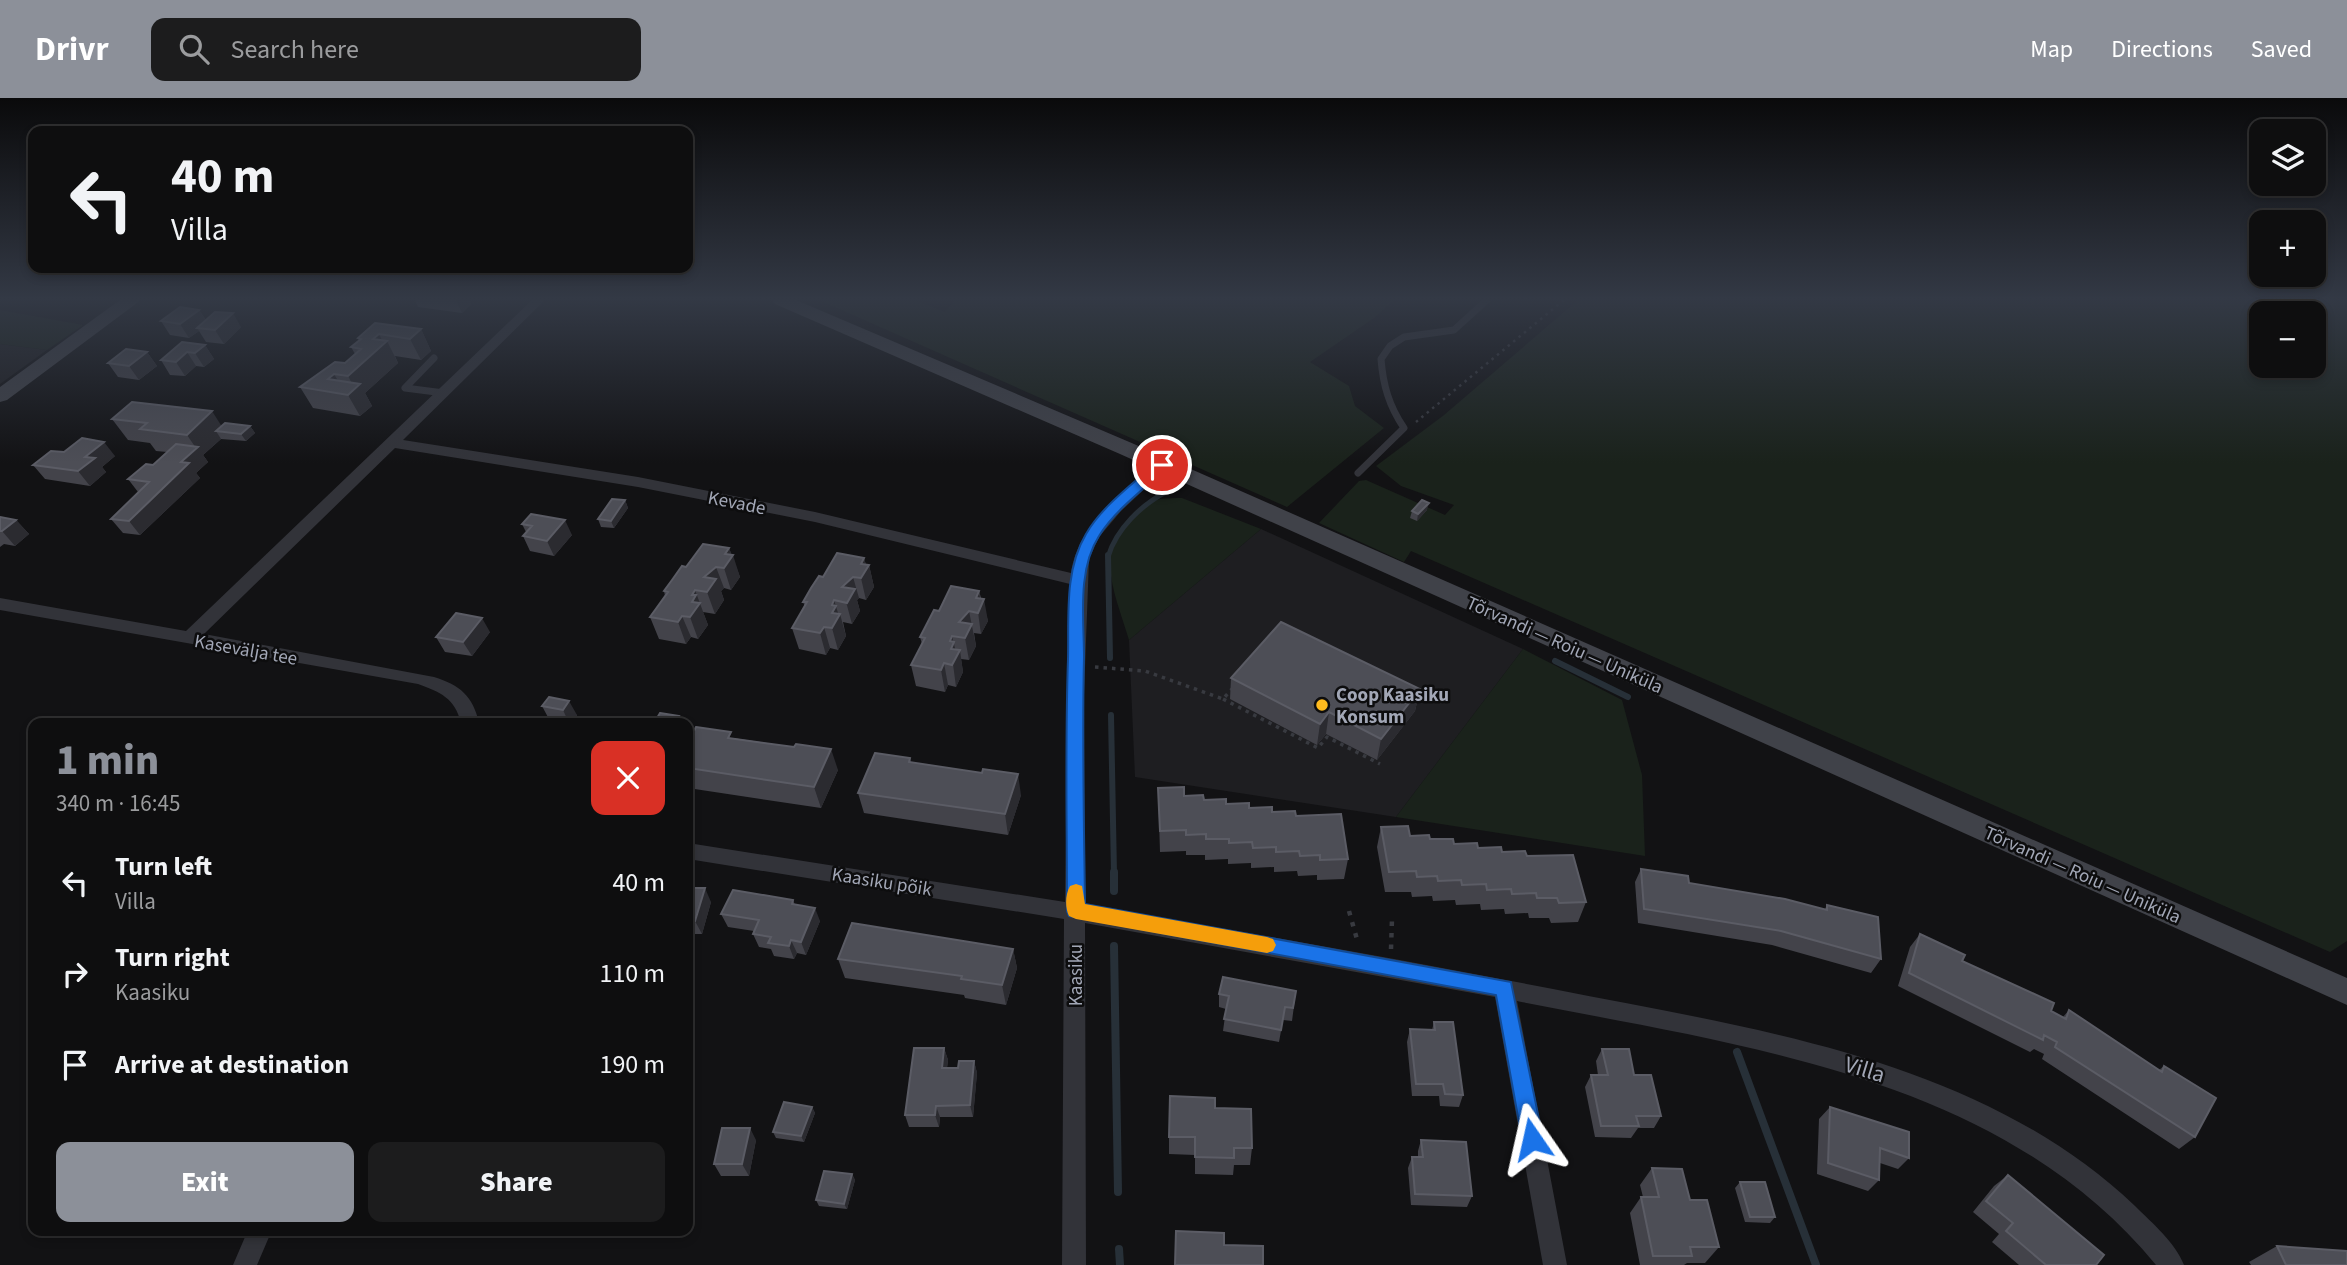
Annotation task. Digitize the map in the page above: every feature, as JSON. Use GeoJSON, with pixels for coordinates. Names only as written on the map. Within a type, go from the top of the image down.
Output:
{"type":"FeatureCollection","features":[{"type":"Feature","properties":{"kind":"street"},"geometry":{"type":"LineString","coordinates":[[0,396],[57,354]]}},
{"type":"Feature","properties":{"kind":"street"},"geometry":{"type":"LineString","coordinates":[[188,639],[484,354]]}},
{"type":"Feature","properties":{"kind":"street","name":"Tõrvandi — Roiu — Uniküla"},"geometry":{"type":"LineString","coordinates":[[907,354],[1162,465],[2347,992]]}},
{"type":"Feature","properties":{"kind":"street","name":"Kevade"},"geometry":{"type":"LineString","coordinates":[[393,443],[638,482],[801,514],[1078,580]]}},
{"type":"Feature","properties":{"kind":"street","name":"Kaasiku"},"geometry":{"type":"LineString","coordinates":[[1074,1265],[1078,580],[1081,559],[1092,535],[1116,507],[1162,465]]}},
{"type":"Feature","properties":{"kind":"street","name":"Kasevälja tee"},"geometry":{"type":"LineString","coordinates":[[0,604],[418,678],[443,686],[464,701],[469,718]]}},
{"type":"Feature","properties":{"kind":"street","name":"Kaasiku põik"},"geometry":{"type":"LineString","coordinates":[[693,852],[1076,911]]}},
{"type":"Feature","properties":{"kind":"street","name":"Villa"},"geometry":{"type":"LineString","coordinates":[[1076,911],[1687,1023],[1787,1046],[1896,1079],[1977,1114],[2050,1156],[2123,1210],[2172,1265]]}},
{"type":"Feature","properties":{"kind":"street"},"geometry":{"type":"LineString","coordinates":[[1504,988],[1555,1265]]}},
{"type":"Feature","properties":{"kind":"street"},"geometry":{"type":"LineString","coordinates":[[245,1265],[257,1236]]}},
{"type":"Feature","properties":{"kind":"lane"},"geometry":{"type":"LineString","coordinates":[[1358,472],[1404,428],[1391,412],[1384,391],[1381,359],[1384,354]]}},
{"type":"Feature","properties":{"kind":"lane"},"geometry":{"type":"LineString","coordinates":[[434,358],[405,388],[444,394]]}},
{"type":"Feature","properties":{"kind":"path"},"geometry":{"type":"LineString","coordinates":[[1404,428],[1423,419],[1499,354]]}},
{"type":"Feature","properties":{"kind":"path"},"geometry":{"type":"LineString","coordinates":[[1076,669],[1120,666],[1141,670],[1223,699],[1318,748],[1327,737],[1380,764]]}},
{"type":"Feature","properties":{"kind":"path"},"geometry":{"type":"LineString","coordinates":[[1223,699],[1241,679]]}},
{"type":"Feature","properties":{"kind":"path"},"geometry":{"type":"LineString","coordinates":[[1349,911],[1359,945]]}},
{"type":"Feature","properties":{"kind":"path"},"geometry":{"type":"LineString","coordinates":[[1391,951],[1392,919]]}},
{"type":"Feature","properties":{"kind":"shaded area"},"geometry":{"type":"Polygon","coordinates":[[[0,354],[41,354],[0,384],[0,354]]]}},
{"type":"Feature","properties":{"kind":"shaded area"},"geometry":{"type":"Polygon","coordinates":[[[942,354],[1321,354],[1310,362],[1349,386],[1355,406],[1384,428],[1287,507],[942,354]]]}},
{"type":"Feature","properties":{"kind":"shaded area"},"geometry":{"type":"Polygon","coordinates":[[[1515,354],[2249,354],[2249,378],[2326,378],[2326,354],[2347,354],[2347,941],[2330,952],[1411,551],[1404,562],[1319,523],[1359,481],[1366,480],[1445,515],[1454,505],[1401,486],[1376,466],[1444,415],[1515,354]]]}},
{"type":"Feature","properties":{"kind":"shaded area"},"geometry":{"type":"Polygon","coordinates":[[[1182,498],[1261,529],[1129,640],[1111,574],[1110,554],[1113,544],[1124,524],[1150,502],[1182,498]]]}},
{"type":"Feature","properties":{"kind":"shaded area"},"geometry":{"type":"Polygon","coordinates":[[[1261,529],[1523,649],[1396,817],[1135,777],[1129,640],[1261,529]]]}},
{"type":"Feature","properties":{"kind":"shaded area"},"geometry":{"type":"Polygon","coordinates":[[[1523,649],[1622,700],[1642,775],[1645,856],[1396,817],[1523,649]]]}},
{"type":"Feature","properties":{"kind":"building"},"geometry":{"type":"Polygon","coordinates":[[[119,354],[144,354],[129,366],[108,363],[119,354]]]}},
{"type":"Feature","properties":{"kind":"building"},"geometry":{"type":"Polygon","coordinates":[[[167,354],[184,354],[176,362],[161,360],[167,354]]]}},
{"type":"Feature","properties":{"kind":"building"},"geometry":{"type":"Polygon","coordinates":[[[355,354],[372,354],[348,376],[334,374],[328,379],[360,384],[348,395],[300,387],[335,362],[345,363],[355,354]]]}},
{"type":"Feature","properties":{"kind":"building"},"geometry":{"type":"Polygon","coordinates":[[[132,402],[212,411],[187,435],[140,429],[147,423],[112,419],[132,402]]]}},
{"type":"Feature","properties":{"kind":"building"},"geometry":{"type":"Polygon","coordinates":[[[225,423],[250,426],[241,434],[216,431],[225,423]]]}},
{"type":"Feature","properties":{"kind":"building"},"geometry":{"type":"Polygon","coordinates":[[[82,438],[104,442],[85,457],[95,458],[78,471],[33,465],[51,451],[64,452],[82,438]]]}},
{"type":"Feature","properties":{"kind":"building"},"geometry":{"type":"Polygon","coordinates":[[[176,444],[198,447],[181,462],[189,463],[129,521],[111,519],[149,482],[128,479],[146,464],[153,465],[176,444]]]}},
{"type":"Feature","properties":{"kind":"building"},"geometry":{"type":"Polygon","coordinates":[[[612,499],[625,500],[611,521],[598,519],[612,499]]]}},
{"type":"Feature","properties":{"kind":"building"},"geometry":{"type":"Polygon","coordinates":[[[1422,500],[1429,503],[1418,514],[1412,511],[1422,500]]]}},
{"type":"Feature","properties":{"kind":"building"},"geometry":{"type":"Polygon","coordinates":[[[531,514],[565,520],[547,541],[523,536],[532,526],[522,524],[531,514]]]}},
{"type":"Feature","properties":{"kind":"building"},"geometry":{"type":"Polygon","coordinates":[[[0,517],[16,520],[0,531],[0,517]]]}},
{"type":"Feature","properties":{"kind":"building"},"geometry":{"type":"Polygon","coordinates":[[[703,544],[729,548],[725,554],[733,555],[724,568],[716,567],[704,577],[716,579],[707,592],[695,590],[692,595],[696,595],[692,602],[700,603],[690,617],[682,616],[678,622],[650,617],[682,566],[686,567],[703,544]]]}},
{"type":"Feature","properties":{"kind":"building"},"geometry":{"type":"Polygon","coordinates":[[[837,553],[864,558],[861,564],[869,565],[861,578],[853,577],[842,587],[855,589],[847,603],[834,600],[832,605],[836,606],[832,613],[840,614],[832,628],[824,627],[820,633],[792,628],[807,602],[803,602],[811,588],[819,576],[823,577],[837,553]]]}},
{"type":"Feature","properties":{"kind":"building"},"geometry":{"type":"Polygon","coordinates":[[[951,586],[979,591],[976,598],[984,599],[978,613],[969,611],[959,622],[972,624],[965,638],[952,636],[950,641],[954,642],[951,649],[960,650],[952,665],[944,663],[941,670],[911,665],[925,638],[920,637],[934,610],[939,611],[951,586]]]}},
{"type":"Feature","properties":{"kind":"building"},"geometry":{"type":"Polygon","coordinates":[[[456,613],[482,618],[463,642],[436,637],[456,613]]]}},
{"type":"Feature","properties":{"kind":"building","name":"Coop Kaasiku Konsum"},"geometry":{"type":"Polygon","coordinates":[[[1281,622],[1420,689],[1381,739],[1329,712],[1320,724],[1231,678],[1281,622]]]}},
{"type":"Feature","properties":{"kind":"building"},"geometry":{"type":"Polygon","coordinates":[[[549,697],[569,701],[563,710],[542,706],[549,697]]]}},
{"type":"Feature","properties":{"kind":"building"},"geometry":{"type":"Polygon","coordinates":[[[660,713],[679,716],[678,718],[657,718],[660,713]]]}},
{"type":"Feature","properties":{"kind":"building"},"geometry":{"type":"Polygon","coordinates":[[[696,727],[731,732],[728,738],[831,749],[814,787],[693,769],[693,733],[696,727]]]}},
{"type":"Feature","properties":{"kind":"building"},"geometry":{"type":"Polygon","coordinates":[[[875,753],[910,758],[909,762],[982,773],[983,769],[1018,774],[1005,814],[858,793],[875,753]]]}},
{"type":"Feature","properties":{"kind":"building"},"geometry":{"type":"Polygon","coordinates":[[[1184,787],[1184,796],[1203,795],[1204,800],[1226,799],[1226,804],[1249,803],[1249,808],[1272,807],[1272,812],[1295,811],[1296,816],[1341,814],[1348,859],[1320,860],[1320,855],[1300,856],[1299,851],[1276,852],[1276,847],[1253,848],[1252,842],[1229,843],[1229,839],[1206,839],[1206,834],[1186,835],[1186,830],[1160,831],[1158,788],[1184,787]]]}},
{"type":"Feature","properties":{"kind":"building"},"geometry":{"type":"Polygon","coordinates":[[[1408,826],[1410,836],[1429,835],[1430,839],[1453,839],[1454,844],[1477,843],[1478,848],[1501,847],[1502,852],[1525,851],[1527,856],[1573,855],[1586,902],[1559,903],[1557,898],[1537,898],[1536,893],[1512,894],[1511,889],[1487,890],[1486,884],[1462,885],[1461,880],[1438,881],[1437,876],[1417,877],[1416,871],[1389,872],[1381,827],[1408,826]]]}},
{"type":"Feature","properties":{"kind":"building"},"geometry":{"type":"Polygon","coordinates":[[[1641,869],[1688,876],[1689,883],[1785,899],[1827,910],[1827,905],[1878,917],[1881,959],[1781,931],[1644,909],[1641,869]]]}},
{"type":"Feature","properties":{"kind":"building"},"geometry":{"type":"Polygon","coordinates":[[[693,888],[705,888],[695,921],[693,888]]]}},
{"type":"Feature","properties":{"kind":"building"},"geometry":{"type":"Polygon","coordinates":[[[733,890],[793,900],[792,904],[815,908],[801,942],[791,940],[789,946],[768,943],[771,937],[753,934],[759,920],[721,914],[733,890]]]}},
{"type":"Feature","properties":{"kind":"building"},"geometry":{"type":"Polygon","coordinates":[[[852,923],[1013,949],[1002,985],[961,979],[962,976],[838,959],[852,923]]]}},
{"type":"Feature","properties":{"kind":"building"},"geometry":{"type":"Polygon","coordinates":[[[1920,934],[1965,955],[1962,961],[2054,1003],[2051,1011],[2066,1019],[2069,1010],[2162,1072],[2164,1066],[2216,1098],[2195,1137],[2055,1047],[2057,1042],[2044,1035],[2043,1040],[1909,973],[1920,934]]]}},
{"type":"Feature","properties":{"kind":"building"},"geometry":{"type":"Polygon","coordinates":[[[1223,977],[1296,991],[1293,1008],[1285,1007],[1281,1030],[1224,1019],[1229,996],[1219,994],[1223,977]]]}},
{"type":"Feature","properties":{"kind":"building"},"geometry":{"type":"Polygon","coordinates":[[[1434,1022],[1453,1022],[1463,1095],[1445,1094],[1443,1084],[1416,1084],[1410,1029],[1435,1030],[1434,1022]]]}},
{"type":"Feature","properties":{"kind":"building"},"geometry":{"type":"Polygon","coordinates":[[[914,1048],[944,1048],[942,1068],[958,1068],[959,1061],[974,1061],[970,1105],[936,1106],[935,1115],[905,1115],[914,1048]]]}},
{"type":"Feature","properties":{"kind":"building"},"geometry":{"type":"Polygon","coordinates":[[[1602,1049],[1629,1049],[1634,1075],[1651,1075],[1661,1116],[1636,1116],[1639,1126],[1601,1126],[1591,1075],[1608,1075],[1602,1049]]]}},
{"type":"Feature","properties":{"kind":"building"},"geometry":{"type":"Polygon","coordinates":[[[1170,1096],[1215,1098],[1215,1108],[1251,1109],[1252,1148],[1234,1148],[1234,1158],[1195,1157],[1195,1137],[1169,1137],[1170,1096]]]}},
{"type":"Feature","properties":{"kind":"building"},"geometry":{"type":"Polygon","coordinates":[[[784,1102],[812,1107],[801,1136],[773,1132],[784,1102]]]}},
{"type":"Feature","properties":{"kind":"building"},"geometry":{"type":"Polygon","coordinates":[[[1830,1107],[1909,1132],[1909,1158],[1880,1148],[1879,1180],[1828,1163],[1830,1107]]]}},
{"type":"Feature","properties":{"kind":"building"},"geometry":{"type":"Polygon","coordinates":[[[722,1128],[750,1128],[742,1164],[714,1164],[722,1128]]]}},
{"type":"Feature","properties":{"kind":"building"},"geometry":{"type":"Polygon","coordinates":[[[1421,1140],[1466,1142],[1472,1196],[1415,1194],[1412,1157],[1423,1157],[1421,1140]]]}},
{"type":"Feature","properties":{"kind":"building"},"geometry":{"type":"Polygon","coordinates":[[[1652,1168],[1682,1169],[1690,1200],[1707,1200],[1719,1247],[1690,1247],[1692,1256],[1653,1256],[1641,1197],[1659,1197],[1652,1168]]]}},
{"type":"Feature","properties":{"kind":"building"},"geometry":{"type":"Polygon","coordinates":[[[824,1171],[852,1174],[844,1204],[816,1200],[824,1171]]]}},
{"type":"Feature","properties":{"kind":"building"},"geometry":{"type":"Polygon","coordinates":[[[2008,1175],[2104,1255],[2096,1265],[2046,1265],[2006,1231],[2013,1223],[1986,1201],[2008,1175]]]}},
{"type":"Feature","properties":{"kind":"building"},"geometry":{"type":"Polygon","coordinates":[[[1740,1182],[1765,1182],[1775,1217],[1750,1217],[1740,1182]]]}},
{"type":"Feature","properties":{"kind":"building"},"geometry":{"type":"Polygon","coordinates":[[[1176,1231],[1224,1233],[1224,1245],[1263,1246],[1263,1265],[1175,1265],[1176,1231]]]}},
{"type":"Feature","properties":{"kind":"building"},"geometry":{"type":"Polygon","coordinates":[[[2277,1246],[2347,1251],[2347,1265],[2286,1265],[2277,1246]]]}},
{"type":"Feature","properties":{"kind":"waterway"},"geometry":{"type":"LineString","coordinates":[[1108,557],[1117,537],[1131,518],[1168,491]]}},
{"type":"Feature","properties":{"kind":"waterway"},"geometry":{"type":"LineString","coordinates":[[1108,557],[1110,658]]}},
{"type":"Feature","properties":{"kind":"waterway"},"geometry":{"type":"LineString","coordinates":[[1555,661],[1628,697]]}},
{"type":"Feature","properties":{"kind":"waterway"},"geometry":{"type":"LineString","coordinates":[[1111,715],[1114,874]]}},
{"type":"Feature","properties":{"kind":"waterway"},"geometry":{"type":"LineString","coordinates":[[1114,874],[1114,891]]}},
{"type":"Feature","properties":{"kind":"waterway"},"geometry":{"type":"LineString","coordinates":[[1114,946],[1118,1192]]}},
{"type":"Feature","properties":{"kind":"waterway"},"geometry":{"type":"LineString","coordinates":[[1737,1052],[1816,1265]]}},
{"type":"Feature","properties":{"kind":"waterway"},"geometry":{"type":"LineString","coordinates":[[1119,1249],[1120,1265]]}},
{"type":"Feature","properties":{"kind":"slow traffic"},"geometry":{"type":"LineString","coordinates":[[1076,891],[1076,911],[1267,945]]}},
{"type":"Feature","properties":{"kind":"place","name":"Coop Kaasiku Konsum"},"geometry":{"type":"Point","coordinates":[1322,705]}},
{"type":"Feature","properties":{"kind":"route"},"geometry":{"type":"LineString","coordinates":[[1162,465],[1116,507],[1092,535],[1081,559],[1075,695],[1076,911],[1504,988],[1532,1139]]}}]}
